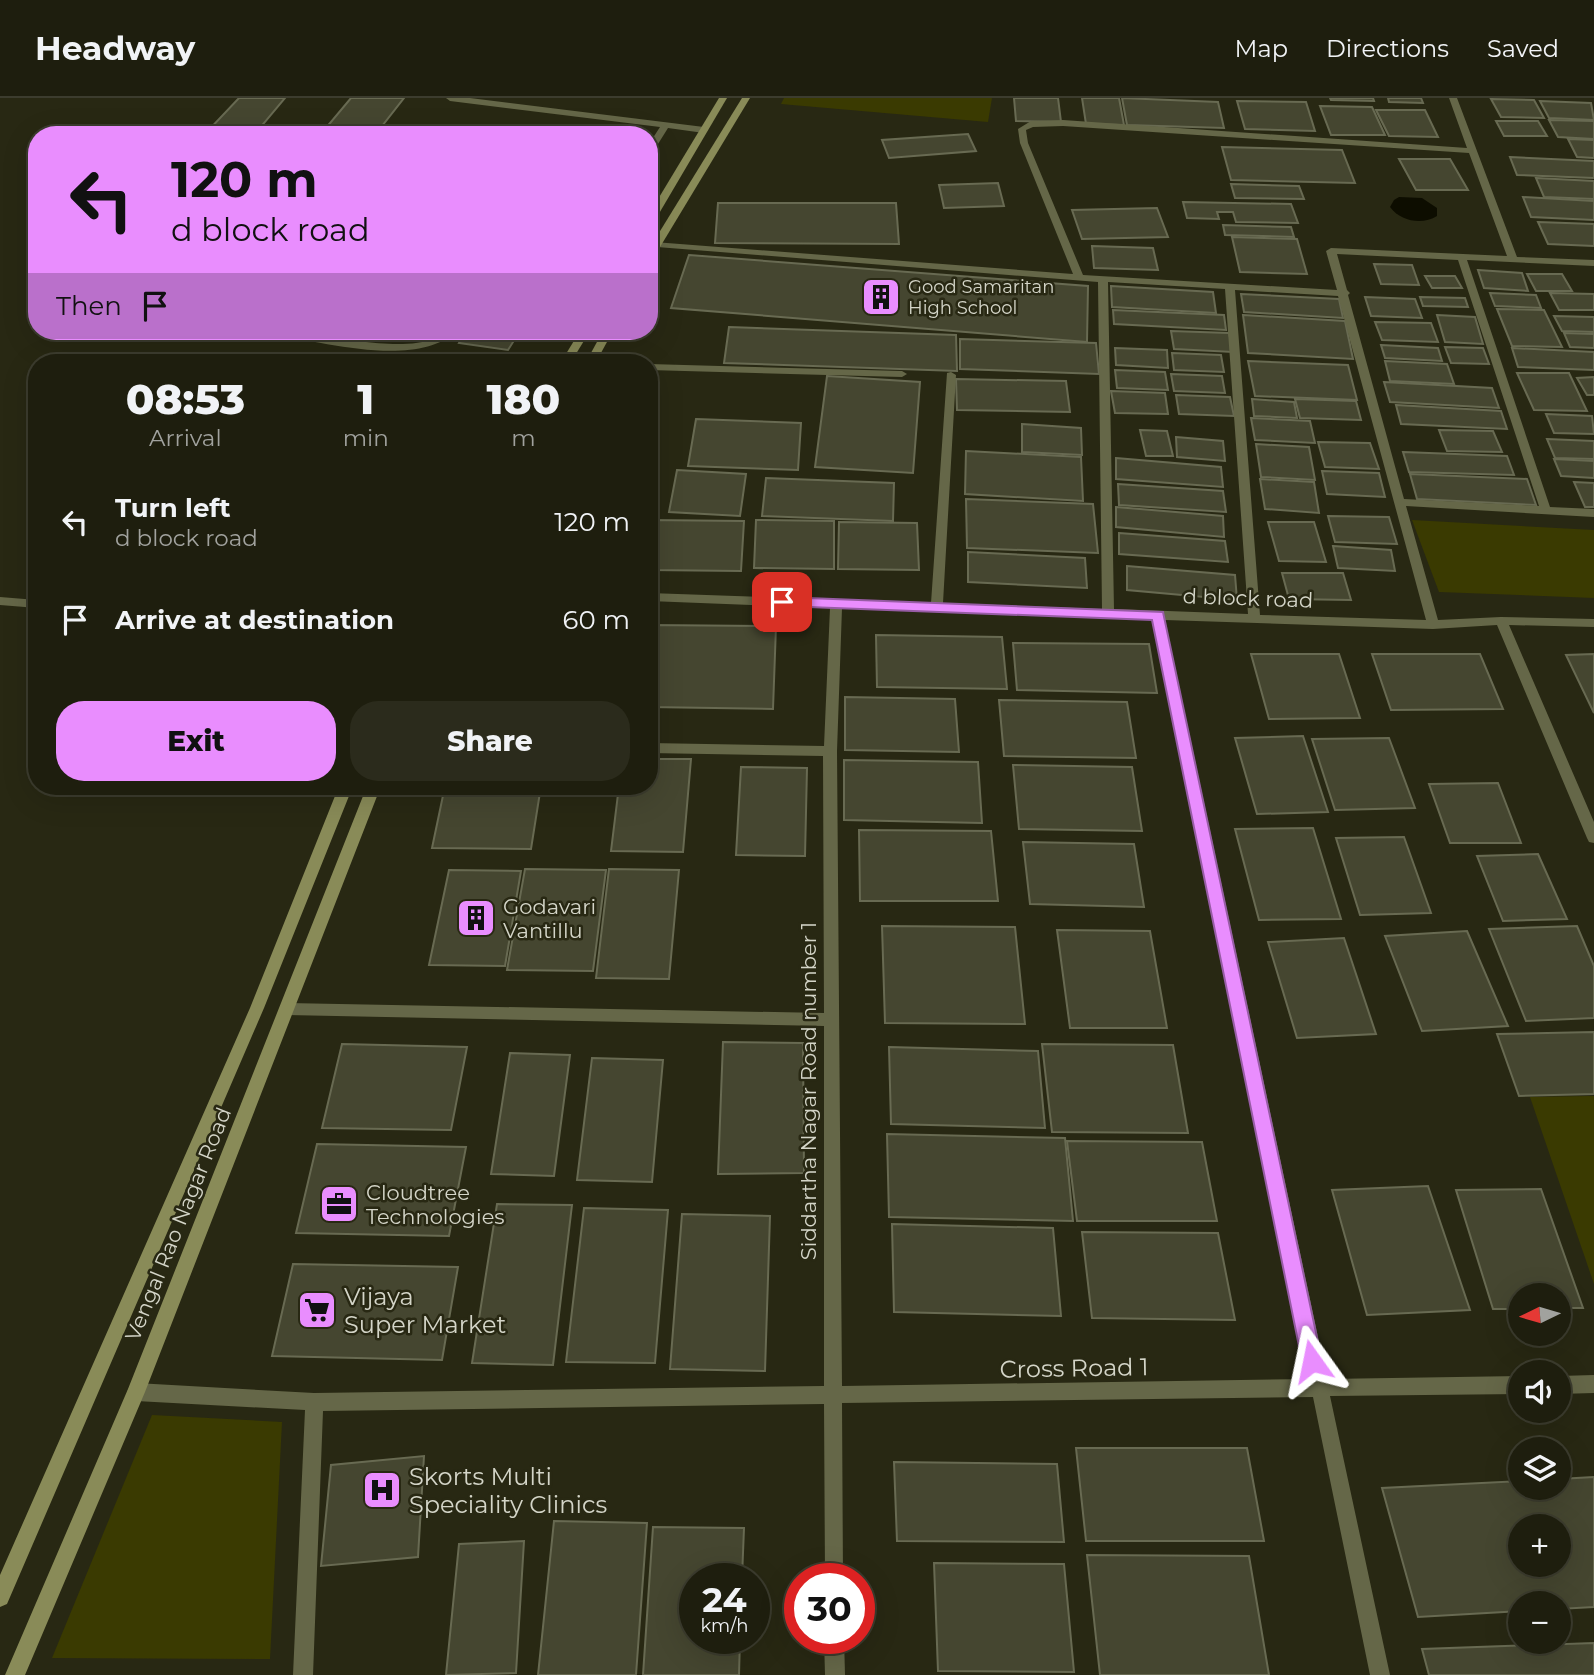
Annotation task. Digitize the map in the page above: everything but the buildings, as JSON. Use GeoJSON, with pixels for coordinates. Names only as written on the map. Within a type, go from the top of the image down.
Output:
{"type":"FeatureCollection","features":[{"type":"Feature","properties":{"kind":"main road"},"geometry":{"type":"LineString","coordinates":[[658,208],[723,98]]}},
{"type":"Feature","properties":{"kind":"main road"},"geometry":{"type":"LineString","coordinates":[[658,242],[746,98]]}},
{"type":"Feature","properties":{"kind":"main road"},"geometry":{"type":"LineString","coordinates":[[658,224],[668,226]]}},
{"type":"Feature","properties":{"kind":"main road","name":"Vengal Rao Nagar Road"},"geometry":{"type":"LineString","coordinates":[[0,1597],[257,1008],[342,795]]}},
{"type":"Feature","properties":{"kind":"main road","name":"Vengal Rao Nagar Road"},"geometry":{"type":"LineString","coordinates":[[15,1675],[136,1392],[370,795]]}},
{"type":"Feature","properties":{"kind":"street"},"geometry":{"type":"LineString","coordinates":[[450,98],[704,130]]}},
{"type":"Feature","properties":{"kind":"street"},"geometry":{"type":"LineString","coordinates":[[1453,98],[1514,261]]}},
{"type":"Feature","properties":{"kind":"street"},"geometry":{"type":"LineString","coordinates":[[1078,275],[1024,143],[1022,129],[1031,124],[1063,123],[1473,151]]}},
{"type":"Feature","properties":{"kind":"street"},"geometry":{"type":"LineString","coordinates":[[658,137],[665,125]]}},
{"type":"Feature","properties":{"kind":"street"},"geometry":{"type":"LineString","coordinates":[[658,244],[1103,279],[1345,293]]}},
{"type":"Feature","properties":{"kind":"street"},"geometry":{"type":"LineString","coordinates":[[1433,625],[1345,293],[1331,251],[1594,263]]}},
{"type":"Feature","properties":{"kind":"street"},"geometry":{"type":"LineString","coordinates":[[1462,258],[1546,510]]}},
{"type":"Feature","properties":{"kind":"street"},"geometry":{"type":"LineString","coordinates":[[1103,279],[1108,613]]}},
{"type":"Feature","properties":{"kind":"street"},"geometry":{"type":"LineString","coordinates":[[1230,287],[1254,617]]}},
{"type":"Feature","properties":{"kind":"street"},"geometry":{"type":"LineString","coordinates":[[343,340],[406,348],[437,340]]}},
{"type":"Feature","properties":{"kind":"street"},"geometry":{"type":"LineString","coordinates":[[658,367],[902,374]]}},
{"type":"Feature","properties":{"kind":"street"},"geometry":{"type":"LineString","coordinates":[[937,608],[951,375]]}},
{"type":"Feature","properties":{"kind":"street"},"geometry":{"type":"LineString","coordinates":[[1401,502],[1594,513]]}},
{"type":"Feature","properties":{"kind":"street","name":"d block road"},"geometry":{"type":"LineString","coordinates":[[658,597],[1433,625],[1500,621],[1594,623]]}},
{"type":"Feature","properties":{"kind":"street"},"geometry":{"type":"LineString","coordinates":[[0,601],[28,603]]}},
{"type":"Feature","properties":{"kind":"street","name":"Siddartha Nagar Road number 1"},"geometry":{"type":"LineString","coordinates":[[834,1563],[830,751],[836,604]]}},
{"type":"Feature","properties":{"kind":"street"},"geometry":{"type":"LineString","coordinates":[[1158,615],[1380,1675]]}},
{"type":"Feature","properties":{"kind":"street"},"geometry":{"type":"LineString","coordinates":[[1500,621],[1594,838]]}},
{"type":"Feature","properties":{"kind":"street"},"geometry":{"type":"LineString","coordinates":[[658,748],[830,751]]}},
{"type":"Feature","properties":{"kind":"street"},"geometry":{"type":"LineString","coordinates":[[287,1009],[830,1020]]}},
{"type":"Feature","properties":{"kind":"street"},"geometry":{"type":"LineString","coordinates":[[1571,1385],[1594,1384]]}},
{"type":"Feature","properties":{"kind":"street","name":"Cross Road 1"},"geometry":{"type":"LineString","coordinates":[[136,1392],[314,1402],[831,1397],[1508,1385]]}},
{"type":"Feature","properties":{"kind":"street"},"geometry":{"type":"LineString","coordinates":[[303,1675],[314,1402]]}},
{"type":"Feature","properties":{"kind":"street"},"geometry":{"type":"LineString","coordinates":[[835,1654],[835,1675]]}},
{"type":"Feature","properties":{"kind":"shaded area"},"geometry":{"type":"Polygon","coordinates":[[[784,98],[992,98],[988,122],[781,104],[784,98]]]}},
{"type":"Feature","properties":{"kind":"shaded area"},"geometry":{"type":"Polygon","coordinates":[[[1399,197],[1422,198],[1437,208],[1437,216],[1425,221],[1412,221],[1400,216],[1390,207],[1399,197]]]}},
{"type":"Feature","properties":{"kind":"shaded area"},"geometry":{"type":"Polygon","coordinates":[[[1412,520],[1594,530],[1594,598],[1439,592],[1412,520]]]}},
{"type":"Feature","properties":{"kind":"shaded area"},"geometry":{"type":"Polygon","coordinates":[[[1594,1096],[1594,1284],[1530,1097],[1594,1096]]]}},
{"type":"Feature","properties":{"kind":"shaded area"},"geometry":{"type":"Polygon","coordinates":[[[152,1415],[282,1422],[270,1659],[52,1658],[152,1415]]]}},
{"type":"Feature","properties":{"kind":"place","name":"Good Samaritan High School"},"geometry":{"type":"Point","coordinates":[881,297]}},
{"type":"Feature","properties":{"kind":"place","name":"Godavari Vantillu"},"geometry":{"type":"Point","coordinates":[476,918]}},
{"type":"Feature","properties":{"kind":"place","name":"Cloudtree Technologies"},"geometry":{"type":"Point","coordinates":[339,1204]}},
{"type":"Feature","properties":{"kind":"place","name":"Vijaya Super Market"},"geometry":{"type":"Point","coordinates":[317,1310]}},
{"type":"Feature","properties":{"kind":"place","name":"Skorts Multi Speciality Clinics"},"geometry":{"type":"Point","coordinates":[382,1490]}},
{"type":"Feature","properties":{"kind":"route"},"geometry":{"type":"LineString","coordinates":[[782,602],[1158,615],[1312,1361]]}}]}
